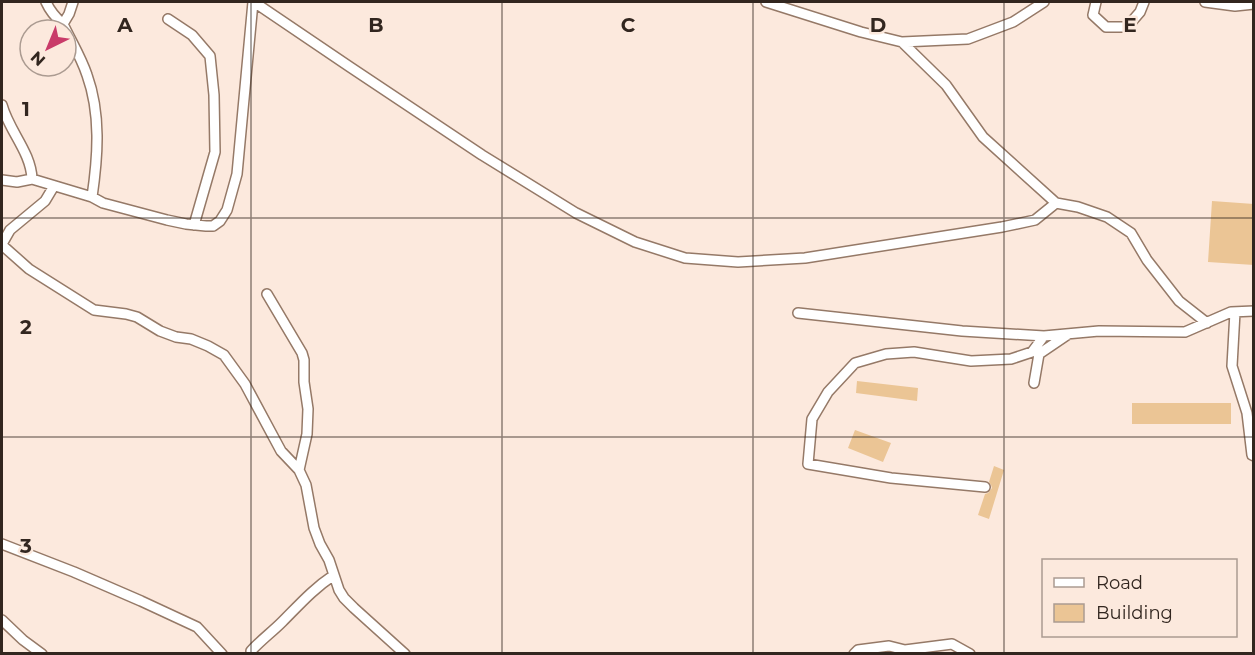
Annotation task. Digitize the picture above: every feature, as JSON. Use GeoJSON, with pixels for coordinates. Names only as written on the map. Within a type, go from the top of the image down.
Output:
{"type":"FeatureCollection","features":[{"type":"Feature","properties":{"kind":"street"},"geometry":{"type":"LineString","coordinates":[[46,2],[57,18]]}},
{"type":"Feature","properties":{"kind":"street"},"geometry":{"type":"LineString","coordinates":[[67,18],[73,2]]}},
{"type":"Feature","properties":{"kind":"street"},"geometry":{"type":"LineString","coordinates":[[2,180],[17,182],[32,179],[92,196],[103,203],[167,220],[213,226],[220,221],[227,210],[237,174],[254,2],[482,155],[576,213],[635,242],[685,258],[738,262],[805,258],[1035,220],[1056,203]]}},
{"type":"Feature","properties":{"kind":"street"},"geometry":{"type":"LineString","coordinates":[[766,2],[861,32],[902,42],[968,39],[1012,22],[1044,2]]}},
{"type":"Feature","properties":{"kind":"street"},"geometry":{"type":"LineString","coordinates":[[1095,2],[1093,15],[1106,27],[1127,27],[1140,12],[1144,2]]}},
{"type":"Feature","properties":{"kind":"street"},"geometry":{"type":"LineString","coordinates":[[1206,2],[1235,6],[1254,4]]}},
{"type":"Feature","properties":{"kind":"street"},"geometry":{"type":"LineString","coordinates":[[168,19],[192,35],[210,56],[214,95],[215,152],[194,225]]}},
{"type":"Feature","properties":{"kind":"street"},"geometry":{"type":"LineString","coordinates":[[902,42],[946,85],[982,137],[1056,203],[1078,207],[1107,217],[1131,233],[1146,260],[1179,301],[1208,323]]}},
{"type":"Feature","properties":{"kind":"street"},"geometry":{"type":"LineString","coordinates":[[78,56],[88,77],[98,134],[97,167],[92,196]]}},
{"type":"Feature","properties":{"kind":"street"},"geometry":{"type":"LineString","coordinates":[[2,105],[27,156],[32,169],[32,179]]}},
{"type":"Feature","properties":{"kind":"street"},"geometry":{"type":"LineString","coordinates":[[2,260],[3,247],[10,230],[45,201],[54,186]]}},
{"type":"Feature","properties":{"kind":"street"},"geometry":{"type":"LineString","coordinates":[[3,247],[29,269],[94,310],[137,317],[160,331],[176,337],[191,339],[224,355],[244,384],[280,451],[299,470],[306,485],[314,528],[329,560],[339,590],[344,598],[405,654]]}},
{"type":"Feature","properties":{"kind":"street"},"geometry":{"type":"LineString","coordinates":[[267,294],[304,360],[308,409],[307,434],[299,470]]}},
{"type":"Feature","properties":{"kind":"street"},"geometry":{"type":"LineString","coordinates":[[798,313],[962,331],[1044,336],[1100,331],[1185,332],[1231,312],[1254,311]]}},
{"type":"Feature","properties":{"kind":"street"},"geometry":{"type":"LineString","coordinates":[[1235,312],[1232,366],[1247,413],[1252,455],[1254,456]]}},
{"type":"Feature","properties":{"kind":"street"},"geometry":{"type":"LineString","coordinates":[[1034,383],[1039,354],[1069,334]]}},
{"type":"Feature","properties":{"kind":"street"},"geometry":{"type":"LineString","coordinates":[[985,487],[891,478],[808,464],[812,419],[828,392],[855,363],[886,354],[914,352],[970,361],[1011,360],[1032,352],[1044,336]]}},
{"type":"Feature","properties":{"kind":"street"},"geometry":{"type":"LineString","coordinates":[[2,544],[74,572],[197,627],[222,654]]}},
{"type":"Feature","properties":{"kind":"street"},"geometry":{"type":"LineString","coordinates":[[251,651],[305,597],[334,575]]}},
{"type":"Feature","properties":{"kind":"street"},"geometry":{"type":"LineString","coordinates":[[2,620],[42,654]]}},
{"type":"Feature","properties":{"kind":"street"},"geometry":{"type":"LineString","coordinates":[[854,654],[858,650],[889,646],[905,650],[952,645],[970,654]]}},
{"type":"Feature","properties":{"kind":"building"},"geometry":{"type":"Polygon","coordinates":[[[1212,201],[1254,204],[1254,265],[1208,262],[1212,201]]]}},
{"type":"Feature","properties":{"kind":"building"},"geometry":{"type":"Polygon","coordinates":[[[857,381],[918,388],[917,401],[856,393],[857,381]]]}},
{"type":"Feature","properties":{"kind":"building"},"geometry":{"type":"Polygon","coordinates":[[[1132,403],[1231,403],[1231,424],[1132,424],[1132,403]]]}},
{"type":"Feature","properties":{"kind":"building"},"geometry":{"type":"Polygon","coordinates":[[[855,430],[891,443],[883,462],[848,448],[855,430]]]}},
{"type":"Feature","properties":{"kind":"building"},"geometry":{"type":"Polygon","coordinates":[[[994,466],[1004,470],[989,519],[978,515],[985,494],[992,488],[989,482],[994,466]]]}}]}
